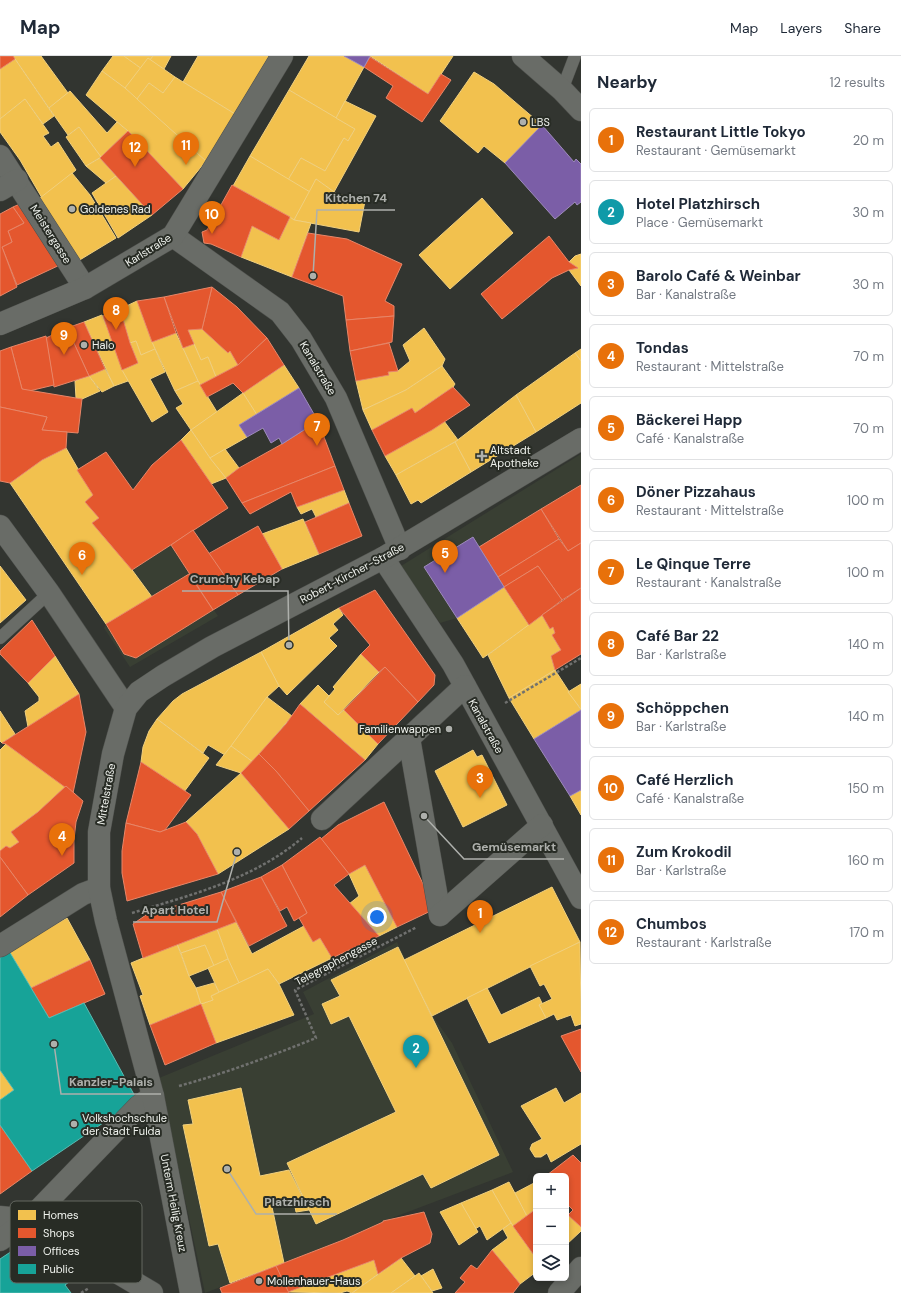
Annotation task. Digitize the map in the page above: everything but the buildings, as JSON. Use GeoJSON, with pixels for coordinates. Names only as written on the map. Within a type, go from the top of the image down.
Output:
{"type":"FeatureCollection","features":[{"type":"Feature","properties":{"kind":"street","name":"Karlstraße"},"geometry":{"type":"LineString","coordinates":[[0,324],[85,288],[173,236],[282,56]]}},
{"type":"Feature","properties":{"kind":"street"},"geometry":{"type":"LineString","coordinates":[[523,56],[562,90],[581,110]]}},
{"type":"Feature","properties":{"kind":"street","name":"Meistergasse"},"geometry":{"type":"LineString","coordinates":[[0,156],[8,185],[85,288]]}},
{"type":"Feature","properties":{"kind":"street","name":"Kanalstraße"},"geometry":{"type":"LineString","coordinates":[[173,236],[280,312],[301,339],[336,398],[392,553],[581,898]]}},
{"type":"Feature","properties":{"kind":"street","name":"Robert-Kircher-Straße"},"geometry":{"type":"LineString","coordinates":[[126,708],[139,692],[194,658],[392,553],[581,439]]}},
{"type":"Feature","properties":{"kind":"street"},"geometry":{"type":"LineString","coordinates":[[0,526],[49,593],[126,708]]}},
{"type":"Feature","properties":{"kind":"street"},"geometry":{"type":"LineString","coordinates":[[322,820],[465,686]]}},
{"type":"Feature","properties":{"kind":"street","name":"Mittelstraße"},"geometry":{"type":"LineString","coordinates":[[126,708],[112,754],[99,832],[99,888],[106,921],[153,1096]]}},
{"type":"Feature","properties":{"kind":"street"},"geometry":{"type":"LineString","coordinates":[[409,738],[440,915]]}},
{"type":"Feature","properties":{"kind":"street"},"geometry":{"type":"LineString","coordinates":[[440,915],[542,825]]}},
{"type":"Feature","properties":{"kind":"street"},"geometry":{"type":"LineString","coordinates":[[0,946],[82,894],[99,888]]}},
{"type":"Feature","properties":{"kind":"street"},"geometry":{"type":"LineString","coordinates":[[46,1201],[139,1106],[153,1096]]}},
{"type":"Feature","properties":{"kind":"street","name":"Unterm Heilig Kreuz"},"geometry":{"type":"LineString","coordinates":[[153,1096],[191,1293]]}},
{"type":"Feature","properties":{"kind":"street"},"geometry":{"type":"LineString","coordinates":[[0,1217],[10,1218]]}},
{"type":"Feature","properties":{"kind":"street"},"geometry":{"type":"LineString","coordinates":[[0,1240],[10,1233]]}},
{"type":"Feature","properties":{"kind":"street"},"geometry":{"type":"LineString","coordinates":[[559,1293],[581,1268]]}},
{"type":"Feature","properties":{"kind":"street"},"geometry":{"type":"LineString","coordinates":[[135,1283],[152,1293]]}},
{"type":"Feature","properties":{"kind":"lane"},"geometry":{"type":"LineString","coordinates":[[562,90],[575,56]]}},
{"type":"Feature","properties":{"kind":"lane"},"geometry":{"type":"LineString","coordinates":[[0,638],[49,593]]}},
{"type":"Feature","properties":{"kind":"path"},"geometry":{"type":"LineString","coordinates":[[505,703],[581,658]]}},
{"type":"Feature","properties":{"kind":"path"},"geometry":{"type":"LineString","coordinates":[[126,915],[200,892],[240,877],[292,846],[322,820]]}},
{"type":"Feature","properties":{"kind":"path","name":"Telegraphengasse"},"geometry":{"type":"LineString","coordinates":[[176,1086],[224,1073],[267,1058],[316,1038],[295,990],[440,915]]}},
{"type":"Feature","properties":{"kind":"shaded area"},"geometry":{"type":"Polygon","coordinates":[[[581,454],[581,588],[562,600],[538,566],[457,618],[440,623],[401,566],[581,454]]]}},
{"type":"Feature","properties":{"kind":"shaded area"},"geometry":{"type":"Polygon","coordinates":[[[171,545],[218,616],[130,667],[104,628],[106,624],[152,597],[132,570],[171,545]]]}},
{"type":"Feature","properties":{"kind":"shaded area"},"geometry":{"type":"Polygon","coordinates":[[[397,942],[432,1015],[452,1043],[513,1172],[384,1221],[343,1240],[205,1293],[159,1078],[314,1014],[303,992],[397,942]]]}},
{"type":"Feature","properties":{"kind":"place","name":"LBS"},"geometry":{"type":"Point","coordinates":[523,122]}},
{"type":"Feature","properties":{"kind":"place","name":"Zum Krokodil"},"geometry":{"type":"Point","coordinates":[186,165]}},
{"type":"Feature","properties":{"kind":"place","name":"Chumbos"},"geometry":{"type":"Point","coordinates":[135,167]}},
{"type":"Feature","properties":{"kind":"place","name":"Goldenes Rad"},"geometry":{"type":"Point","coordinates":[72,209]}},
{"type":"Feature","properties":{"kind":"place","name":"Café Herzlich"},"geometry":{"type":"Point","coordinates":[212,234]}},
{"type":"Feature","properties":{"kind":"place","name":"Kitchen 74"},"geometry":{"type":"Point","coordinates":[313,276]}},
{"type":"Feature","properties":{"kind":"place","name":"Café Bar 22"},"geometry":{"type":"Point","coordinates":[116,330]}},
{"type":"Feature","properties":{"kind":"place","name":"Halo"},"geometry":{"type":"Point","coordinates":[84,345]}},
{"type":"Feature","properties":{"kind":"place","name":"Schöppchen"},"geometry":{"type":"Point","coordinates":[64,355]}},
{"type":"Feature","properties":{"kind":"place","name":"Le Qinque Terre"},"geometry":{"type":"Point","coordinates":[317,446]}},
{"type":"Feature","properties":{"kind":"place","name":"Altstadt Apotheke"},"geometry":{"type":"Point","coordinates":[482,456]}},
{"type":"Feature","properties":{"kind":"place","name":"Bäckerei Happ"},"geometry":{"type":"Point","coordinates":[445,573]}},
{"type":"Feature","properties":{"kind":"place","name":"Döner Pizzahaus"},"geometry":{"type":"Point","coordinates":[82,575]}},
{"type":"Feature","properties":{"kind":"place","name":"Crunchy Kebap"},"geometry":{"type":"Point","coordinates":[289,645]}},
{"type":"Feature","properties":{"kind":"place","name":"Familienwappen"},"geometry":{"type":"Point","coordinates":[449,729]}},
{"type":"Feature","properties":{"kind":"place","name":"Barolo Café & Weinbar"},"geometry":{"type":"Point","coordinates":[480,798]}},
{"type":"Feature","properties":{"kind":"place","name":"Gemüsemarkt"},"geometry":{"type":"Point","coordinates":[424,816]}},
{"type":"Feature","properties":{"kind":"place","name":"Apart Hotel"},"geometry":{"type":"Point","coordinates":[237,852]}},
{"type":"Feature","properties":{"kind":"place","name":"Tondas"},"geometry":{"type":"Point","coordinates":[62,856]}},
{"type":"Feature","properties":{"kind":"place","name":"Restaurant Little Tokyo"},"geometry":{"type":"Point","coordinates":[480,933]}},
{"type":"Feature","properties":{"kind":"place","name":"Kanzler-Palais"},"geometry":{"type":"Point","coordinates":[54,1044]}},
{"type":"Feature","properties":{"kind":"place","name":"Hotel Platzhirsch"},"geometry":{"type":"Point","coordinates":[416,1068]}},
{"type":"Feature","properties":{"kind":"place","name":"Volkshochschule der Stadt Fulda"},"geometry":{"type":"Point","coordinates":[74,1124]}},
{"type":"Feature","properties":{"kind":"place","name":"Platzhirsch"},"geometry":{"type":"Point","coordinates":[227,1169]}},
{"type":"Feature","properties":{"kind":"place","name":"Mollenhauer-Haus"},"geometry":{"type":"Point","coordinates":[259,1281]}}]}
